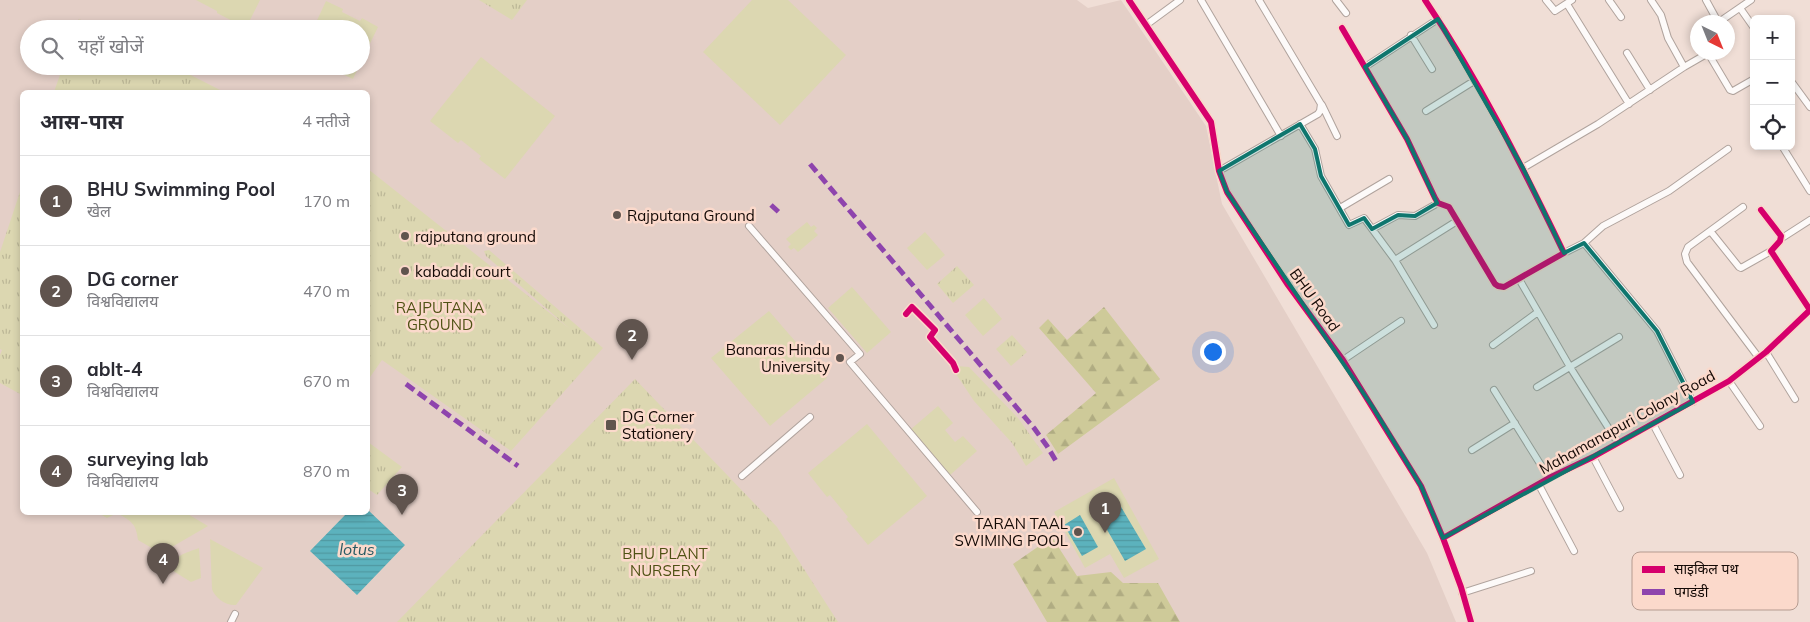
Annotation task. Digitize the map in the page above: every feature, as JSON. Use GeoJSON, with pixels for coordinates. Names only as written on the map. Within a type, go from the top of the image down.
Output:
{"type":"FeatureCollection","features":[{"type":"Feature","properties":{"kind":"street","name":"BHU Road"},"geometry":{"type":"LineString","coordinates":[[1129,0],[1211,122],[1219,171],[1227,192],[1278,270],[1343,360],[1421,486],[1443,538],[1471,622]]}},
{"type":"Feature","properties":{"kind":"street"},"geometry":{"type":"LineString","coordinates":[[1146,25],[1180,0]]}},
{"type":"Feature","properties":{"kind":"street"},"geometry":{"type":"LineString","coordinates":[[1201,0],[1281,136]]}},
{"type":"Feature","properties":{"kind":"street"},"geometry":{"type":"LineString","coordinates":[[1259,0],[1321,104],[1337,136]]}},
{"type":"Feature","properties":{"kind":"street"},"geometry":{"type":"LineString","coordinates":[[1336,0],[1346,13]]}},
{"type":"Feature","properties":{"kind":"street"},"geometry":{"type":"LineString","coordinates":[[1425,0],[1438,19],[1523,168],[1564,253]]}},
{"type":"Feature","properties":{"kind":"street"},"geometry":{"type":"LineString","coordinates":[[1546,0],[1555,11],[1569,2],[1629,104]]}},
{"type":"Feature","properties":{"kind":"street"},"geometry":{"type":"LineString","coordinates":[[1609,0],[1621,17]]}},
{"type":"Feature","properties":{"kind":"street"},"geometry":{"type":"LineString","coordinates":[[1651,0],[1660,15],[1668,38],[1684,67]]}},
{"type":"Feature","properties":{"kind":"street"},"geometry":{"type":"LineString","coordinates":[[1706,0],[1715,15]]}},
{"type":"Feature","properties":{"kind":"street"},"geometry":{"type":"LineString","coordinates":[[1730,15],[1751,0]]}},
{"type":"Feature","properties":{"kind":"street"},"geometry":{"type":"LineString","coordinates":[[1740,8],[1750,22]]}},
{"type":"Feature","properties":{"kind":"street"},"geometry":{"type":"LineString","coordinates":[[1365,67],[1438,19]]}},
{"type":"Feature","properties":{"kind":"street"},"geometry":{"type":"LineString","coordinates":[[1342,28],[1407,139],[1430,190],[1438,203],[1449,207],[1495,284],[1504,287],[1584,243],[1603,226],[1669,191],[1728,149]]}},
{"type":"Feature","properties":{"kind":"street"},"geometry":{"type":"LineString","coordinates":[[1411,35],[1432,69]]}},
{"type":"Feature","properties":{"kind":"street"},"geometry":{"type":"LineString","coordinates":[[1627,53],[1650,90]]}},
{"type":"Feature","properties":{"kind":"street"},"geometry":{"type":"LineString","coordinates":[[1523,168],[1629,104],[1696,60]]}},
{"type":"Feature","properties":{"kind":"street"},"geometry":{"type":"LineString","coordinates":[[1713,60],[1730,90],[1737,90],[1750,82]]}},
{"type":"Feature","properties":{"kind":"street"},"geometry":{"type":"LineString","coordinates":[[1426,111],[1474,81]]}},
{"type":"Feature","properties":{"kind":"street"},"geometry":{"type":"LineString","coordinates":[[1795,87],[1810,108]]}},
{"type":"Feature","properties":{"kind":"street"},"geometry":{"type":"LineString","coordinates":[[1219,171],[1318,114],[1321,104]]}},
{"type":"Feature","properties":{"kind":"street"},"geometry":{"type":"LineString","coordinates":[[1300,124],[1315,148],[1321,176],[1349,224],[1364,218],[1395,260],[1434,326]]}},
{"type":"Feature","properties":{"kind":"street"},"geometry":{"type":"LineString","coordinates":[[1784,150],[1810,191]]}},
{"type":"Feature","properties":{"kind":"street"},"geometry":{"type":"LineString","coordinates":[[1340,208],[1389,179]]}},
{"type":"Feature","properties":{"kind":"street"},"geometry":{"type":"LineString","coordinates":[[1372,229],[1398,215],[1415,216],[1438,203]]}},
{"type":"Feature","properties":{"kind":"street"},"geometry":{"type":"LineString","coordinates":[[1743,207],[1688,247],[1685,250],[1685,257],[1706,289],[1759,358]]}},
{"type":"Feature","properties":{"kind":"street"},"geometry":{"type":"LineString","coordinates":[[1762,210],[1782,238]]}},
{"type":"Feature","properties":{"kind":"street"},"geometry":{"type":"LineString","coordinates":[[1711,232],[1741,268],[1771,250],[1782,238],[1810,220]]}},
{"type":"Feature","properties":{"kind":"street"},"geometry":{"type":"LineString","coordinates":[[1395,260],[1457,221]]}},
{"type":"Feature","properties":{"kind":"street"},"geometry":{"type":"LineString","coordinates":[[749,226],[860,354],[850,362],[977,512]]}},
{"type":"Feature","properties":{"kind":"street"},"geometry":{"type":"LineString","coordinates":[[1584,243],[1657,332],[1693,402]]}},
{"type":"Feature","properties":{"kind":"street"},"geometry":{"type":"LineString","coordinates":[[1771,250],[1810,310]]}},
{"type":"Feature","properties":{"kind":"street"},"geometry":{"type":"LineString","coordinates":[[1519,279],[1570,367],[1618,443]]}},
{"type":"Feature","properties":{"kind":"street","name":"Mahamanapuri Colony Road"},"geometry":{"type":"LineString","coordinates":[[1443,538],[1549,478],[1593,457],[1729,382],[1766,352],[1810,310]]}},
{"type":"Feature","properties":{"kind":"street"},"geometry":{"type":"LineString","coordinates":[[1493,344],[1538,312]]}},
{"type":"Feature","properties":{"kind":"street"},"geometry":{"type":"LineString","coordinates":[[1343,360],[1401,321]]}},
{"type":"Feature","properties":{"kind":"street"},"geometry":{"type":"LineString","coordinates":[[1537,387],[1619,337]]}},
{"type":"Feature","properties":{"kind":"street"},"geometry":{"type":"LineString","coordinates":[[1766,352],[1795,398]]}},
{"type":"Feature","properties":{"kind":"street"},"geometry":{"type":"LineString","coordinates":[[1729,382],[1760,426]]}},
{"type":"Feature","properties":{"kind":"street"},"geometry":{"type":"LineString","coordinates":[[1494,390],[1549,478]]}},
{"type":"Feature","properties":{"kind":"street"},"geometry":{"type":"LineString","coordinates":[[742,476],[810,417]]}},
{"type":"Feature","properties":{"kind":"street"},"geometry":{"type":"LineString","coordinates":[[1472,450],[1514,423]]}},
{"type":"Feature","properties":{"kind":"street"},"geometry":{"type":"LineString","coordinates":[[1653,424],[1680,475]]}},
{"type":"Feature","properties":{"kind":"street"},"geometry":{"type":"LineString","coordinates":[[1593,457],[1620,508]]}},
{"type":"Feature","properties":{"kind":"street"},"geometry":{"type":"LineString","coordinates":[[1539,485],[1574,551]]}},
{"type":"Feature","properties":{"kind":"street"},"geometry":{"type":"LineString","coordinates":[[1462,592],[1531,571]]}},
{"type":"Feature","properties":{"kind":"street"},"geometry":{"type":"LineString","coordinates":[[230,622],[235,614]]}},
{"type":"Feature","properties":{"kind":"highlighted area"},"geometry":{"type":"Polygon","coordinates":[[[1438,19],[1523,168],[1564,253],[1584,243],[1657,331],[1693,402],[1443,538],[1421,486],[1372,406],[1227,192],[1219,171],[1300,124],[1315,149],[1321,176],[1349,225],[1364,218],[1372,229],[1398,215],[1415,216],[1437,203],[1407,139],[1365,67],[1438,19]]]}},
{"type":"Feature","properties":{"kind":"shaded area","name":"Banaras Hindu University"},"geometry":{"type":"Polygon","coordinates":[[[0,0],[1077,0],[1088,8],[1121,0],[1206,126],[1222,204],[1427,553],[1456,622],[0,622],[0,0]]]}},
{"type":"Feature","properties":{"kind":"green space"},"geometry":{"type":"Polygon","coordinates":[[[196,0],[260,0],[250,20],[231,20],[217,13],[217,11],[196,0]]]}},
{"type":"Feature","properties":{"kind":"green space"},"geometry":{"type":"Polygon","coordinates":[[[479,0],[527,0],[512,20],[479,0]]]}},
{"type":"Feature","properties":{"kind":"green space"},"geometry":{"type":"Polygon","coordinates":[[[752,0],[788,0],[846,55],[780,125],[703,52],[752,0]]]}},
{"type":"Feature","properties":{"kind":"green space"},"geometry":{"type":"Polygon","coordinates":[[[326,1],[343,9],[342,12],[358,20],[317,20],[326,1]]]}},
{"type":"Feature","properties":{"kind":"green space"},"geometry":{"type":"Polygon","coordinates":[[[370,22],[378,27],[370,43],[370,22]]]}},
{"type":"Feature","properties":{"kind":"green space"},"geometry":{"type":"Polygon","coordinates":[[[481,57],[555,116],[505,179],[479,159],[481,156],[461,140],[458,143],[430,121],[481,57]]]}},
{"type":"Feature","properties":{"kind":"green space"},"geometry":{"type":"Polygon","coordinates":[[[60,75],[191,75],[220,90],[55,90],[60,75]]]}},
{"type":"Feature","properties":{"kind":"green space"},"geometry":{"type":"Polygon","coordinates":[[[344,75],[355,75],[353,79],[344,75]]]}},
{"type":"Feature","properties":{"kind":"green space","name":"RAJPUTANA GROUND"},"geometry":{"type":"Polygon","coordinates":[[[370,171],[570,329],[486,256],[484,251],[489,250],[603,348],[511,451],[382,360],[370,377],[370,171]]]}},
{"type":"Feature","properties":{"kind":"green space"},"geometry":{"type":"Polygon","coordinates":[[[20,192],[20,394],[0,383],[0,355],[2,350],[0,349],[0,252],[20,192]]]}},
{"type":"Feature","properties":{"kind":"green space"},"geometry":{"type":"Polygon","coordinates":[[[807,222],[811,227],[814,225],[817,228],[814,231],[818,235],[798,252],[794,248],[791,250],[788,247],[791,244],[786,239],[807,222]]]}},
{"type":"Feature","properties":{"kind":"green space"},"geometry":{"type":"Polygon","coordinates":[[[925,232],[945,255],[927,270],[907,248],[925,232]]]}},
{"type":"Feature","properties":{"kind":"green space"},"geometry":{"type":"Polygon","coordinates":[[[957,266],[974,285],[953,303],[937,284],[957,266]]]}},
{"type":"Feature","properties":{"kind":"green space"},"geometry":{"type":"Polygon","coordinates":[[[852,287],[891,332],[867,353],[828,308],[852,287]]]}},
{"type":"Feature","properties":{"kind":"green space"},"geometry":{"type":"Polygon","coordinates":[[[984,298],[1002,319],[983,336],[965,315],[984,298]]]}},
{"type":"Feature","properties":{"kind":"green space"},"geometry":{"type":"Polygon","coordinates":[[[1104,307],[1160,379],[1058,454],[1046,435],[1096,393],[1039,328],[1048,319],[1067,340],[1104,307]]]}},
{"type":"Feature","properties":{"kind":"green space"},"geometry":{"type":"Polygon","coordinates":[[[769,311],[827,378],[770,426],[711,358],[769,311]]]}},
{"type":"Feature","properties":{"kind":"green space"},"geometry":{"type":"Polygon","coordinates":[[[1012,335],[1027,352],[1011,366],[996,349],[1012,335]]]}},
{"type":"Feature","properties":{"kind":"green space"},"geometry":{"type":"Polygon","coordinates":[[[957,366],[969,367],[1018,418],[1043,453],[1026,466],[1012,443],[974,401],[956,374],[957,366]]]}},
{"type":"Feature","properties":{"kind":"green space","name":"BHU PLANT NURSERY"},"geometry":{"type":"Polygon","coordinates":[[[635,379],[777,527],[838,622],[397,622],[635,379]]]}},
{"type":"Feature","properties":{"kind":"green space"},"geometry":{"type":"Polygon","coordinates":[[[938,406],[953,423],[945,430],[955,442],[963,436],[977,451],[949,476],[910,430],[938,406]]]}},
{"type":"Feature","properties":{"kind":"green space"},"geometry":{"type":"Polygon","coordinates":[[[867,424],[927,496],[868,545],[846,519],[848,517],[830,495],[827,497],[808,473],[867,424]]]}},
{"type":"Feature","properties":{"kind":"green space"},"geometry":{"type":"Polygon","coordinates":[[[370,443],[402,467],[377,495],[370,490],[370,443]]]}},
{"type":"Feature","properties":{"kind":"green space"},"geometry":{"type":"Polygon","coordinates":[[[1114,478],[1159,559],[1124,578],[1110,554],[1085,568],[1054,512],[1114,478]]]}},
{"type":"Feature","properties":{"kind":"green space"},"geometry":{"type":"Polygon","coordinates":[[[102,515],[113,515],[107,518],[102,515]]]}},
{"type":"Feature","properties":{"kind":"green space"},"geometry":{"type":"Polygon","coordinates":[[[121,515],[189,515],[208,526],[165,551],[157,551],[138,540],[134,526],[121,515]]]}},
{"type":"Feature","properties":{"kind":"green space"},"geometry":{"type":"Polygon","coordinates":[[[1052,537],[1077,576],[1111,572],[1123,583],[1158,583],[1180,622],[1047,622],[1013,564],[1052,537]]]}},
{"type":"Feature","properties":{"kind":"green space"},"geometry":{"type":"Polygon","coordinates":[[[210,539],[263,568],[236,605],[221,601],[212,589],[210,539]]]}},
{"type":"Feature","properties":{"kind":"green space"},"geometry":{"type":"Polygon","coordinates":[[[199,548],[201,578],[191,582],[170,569],[178,558],[185,553],[199,548]]]}},
{"type":"Feature","properties":{"kind":"water"},"geometry":{"type":"Polygon","coordinates":[[[1114,495],[1146,549],[1125,561],[1094,507],[1114,495]]]}},
{"type":"Feature","properties":{"kind":"water","name":"lotus"},"geometry":{"type":"Polygon","coordinates":[[[370,512],[405,545],[357,595],[310,551],[345,515],[370,515],[370,512]]]}},
{"type":"Feature","properties":{"kind":"water","name":"TARAN TAAL SWIMING POOL"},"geometry":{"type":"Polygon","coordinates":[[[1080,515],[1098,547],[1082,556],[1064,525],[1080,515]]]}},
{"type":"Feature","properties":{"kind":"marked path"},"geometry":{"type":"LineString","coordinates":[[810,164],[1034,428],[1056,461]]}},
{"type":"Feature","properties":{"kind":"marked path"},"geometry":{"type":"LineString","coordinates":[[771,205],[782,215]]}},
{"type":"Feature","properties":{"kind":"marked path"},"geometry":{"type":"LineString","coordinates":[[406,384],[518,466]]}},
{"type":"Feature","properties":{"kind":"cycle path"},"geometry":{"type":"LineString","coordinates":[[1129,0],[1211,122],[1219,171],[1227,192],[1288,285],[1343,360],[1421,486],[1443,538],[1461,587],[1471,622]]}},
{"type":"Feature","properties":{"kind":"cycle path"},"geometry":{"type":"LineString","coordinates":[[1342,28],[1407,139],[1438,203],[1449,207],[1495,284],[1504,287],[1564,253],[1482,92],[1425,0]]}},
{"type":"Feature","properties":{"kind":"cycle path"},"geometry":{"type":"LineString","coordinates":[[1443,538],[1549,478],[1593,457],[1729,381],[1766,352],[1810,310],[1771,251],[1780,241],[1781,236],[1761,210]]}},
{"type":"Feature","properties":{"kind":"cycle path"},"geometry":{"type":"LineString","coordinates":[[906,314],[912,307],[935,330],[930,337],[953,363],[956,370]]}},
{"type":"Feature","properties":{"kind":"place","name":"Rajputana Ground"},"geometry":{"type":"Point","coordinates":[617,215]}},
{"type":"Feature","properties":{"kind":"place","name":"rajputana ground"},"geometry":{"type":"Point","coordinates":[405,236]}},
{"type":"Feature","properties":{"kind":"place","name":"kabaddi court"},"geometry":{"type":"Point","coordinates":[405,271]}},
{"type":"Feature","properties":{"kind":"place","name":"Banaras Hindu University"},"geometry":{"type":"Point","coordinates":[840,358]}},
{"type":"Feature","properties":{"kind":"place","name":"DG corner"},"geometry":{"type":"Point","coordinates":[632,360]}},
{"type":"Feature","properties":{"kind":"place","name":"DG Corner Stationery"},"geometry":{"type":"Point","coordinates":[611,425]}},
{"type":"Feature","properties":{"kind":"place","name":"ablt-4"},"geometry":{"type":"Point","coordinates":[402,515]}},
{"type":"Feature","properties":{"kind":"place","name":"TARAN TAAL SWIMING POOL"},"geometry":{"type":"Point","coordinates":[1078,532]}},
{"type":"Feature","properties":{"kind":"place","name":"BHU Swimming Pool"},"geometry":{"type":"Point","coordinates":[1105,533]}},
{"type":"Feature","properties":{"kind":"place","name":"surveying lab"},"geometry":{"type":"Point","coordinates":[163,584]}}]}
